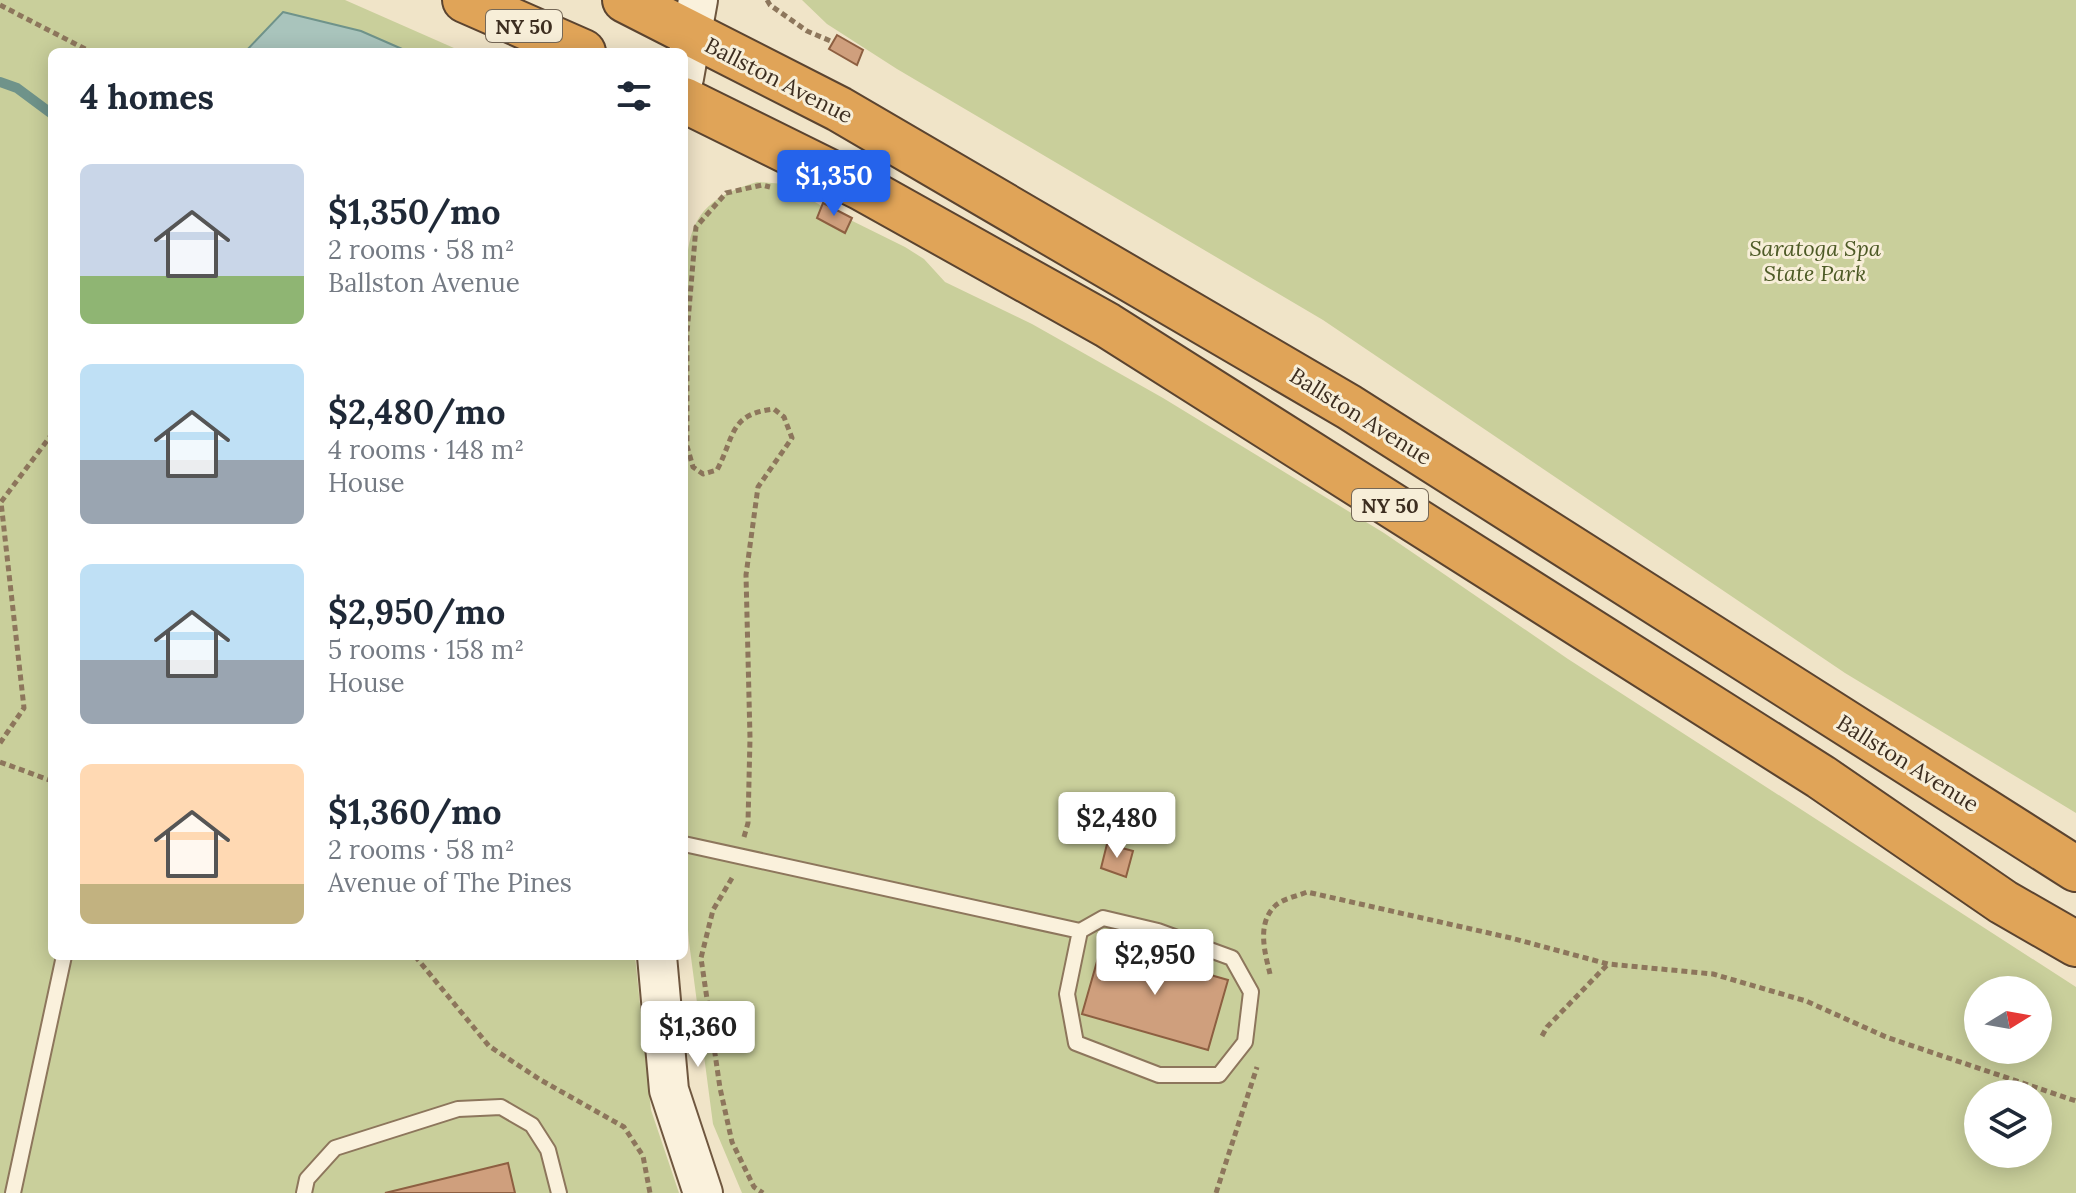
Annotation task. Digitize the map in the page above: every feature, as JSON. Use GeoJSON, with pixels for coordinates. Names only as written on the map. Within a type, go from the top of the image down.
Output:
{"type":"FeatureCollection","features":[{"type":"Feature","properties":{"kind":"highway","name":"NY 50"},"geometry":{"type":"LineString","coordinates":[[465,0],[574,48]]}},
{"type":"Feature","properties":{"kind":"highway","name":"Ballston Avenue"},"geometry":{"type":"LineString","coordinates":[[625,0],[694,18],[839,109],[1349,407],[2076,869]]}},
{"type":"Feature","properties":{"kind":"highway","name":"NY 50"},"geometry":{"type":"LineString","coordinates":[[688,102],[862,188],[1107,325],[1821,777],[2003,902],[2076,944]]}},
{"type":"Feature","properties":{"kind":"street"},"geometry":{"type":"LineString","coordinates":[[688,54],[694,18]]}},
{"type":"Feature","properties":{"kind":"street"},"geometry":{"type":"LineString","coordinates":[[657,960],[669,1090],[703,1193]]}},
{"type":"Feature","properties":{"kind":"lane"},"geometry":{"type":"LineString","coordinates":[[688,845],[1080,931],[1103,918],[1158,931],[1232,958],[1251,992],[1247,1029],[1245,1042],[1219,1075],[1159,1075],[1076,1043],[1067,994],[1080,931]]}},
{"type":"Feature","properties":{"kind":"lane"},"geometry":{"type":"LineString","coordinates":[[13,1193],[63,960]]}},
{"type":"Feature","properties":{"kind":"lane"},"geometry":{"type":"LineString","coordinates":[[304,1193],[307,1179],[335,1148],[458,1109],[501,1107],[532,1125],[548,1150],[559,1193]]}},
{"type":"Feature","properties":{"kind":"path"},"geometry":{"type":"LineString","coordinates":[[767,0],[807,31],[833,42]]}},
{"type":"Feature","properties":{"kind":"path"},"geometry":{"type":"LineString","coordinates":[[0,5],[83,48]]}},
{"type":"Feature","properties":{"kind":"path"},"geometry":{"type":"LineString","coordinates":[[688,321],[696,227],[726,193],[762,185],[777,190]]}},
{"type":"Feature","properties":{"kind":"path"},"geometry":{"type":"LineString","coordinates":[[688,450],[693,467],[703,474],[717,470],[735,426],[753,411],[774,409],[784,417],[792,438],[758,487],[746,575],[750,738],[748,823],[743,842]]}},
{"type":"Feature","properties":{"kind":"path"},"geometry":{"type":"LineString","coordinates":[[0,743],[24,708],[1,502],[48,439]]}},
{"type":"Feature","properties":{"kind":"path"},"geometry":{"type":"LineString","coordinates":[[0,762],[48,780]]}},
{"type":"Feature","properties":{"kind":"path"},"geometry":{"type":"LineString","coordinates":[[733,873],[713,910],[701,958],[720,1088],[732,1142],[754,1187],[763,1193]]}},
{"type":"Feature","properties":{"kind":"path"},"geometry":{"type":"LineString","coordinates":[[1270,976],[1263,942],[1268,915],[1277,903],[1307,892],[1511,938],[1608,964],[1713,974],[1806,1001],[1886,1037],[2076,1101]]}},
{"type":"Feature","properties":{"kind":"path"},"geometry":{"type":"LineString","coordinates":[[418,960],[489,1046],[539,1079],[624,1127],[643,1156],[650,1193]]}},
{"type":"Feature","properties":{"kind":"path"},"geometry":{"type":"LineString","coordinates":[[1542,1036],[1608,964]]}},
{"type":"Feature","properties":{"kind":"path"},"geometry":{"type":"LineString","coordinates":[[1216,1193],[1259,1062]]}},
{"type":"Feature","properties":{"kind":"green space"},"geometry":{"type":"Polygon","coordinates":[[[0,0],[345,0],[454,48],[48,48],[48,960],[635,960],[651,1110],[679,1193],[0,1193],[0,0]]]}},
{"type":"Feature","properties":{"kind":"green space","name":"Saratoga Spa State Park"},"geometry":{"type":"Polygon","coordinates":[[[802,0],[2076,0],[2076,813],[1845,673],[1323,320],[897,69],[827,24],[802,0]]]}},
{"type":"Feature","properties":{"kind":"green space"},"geometry":{"type":"Polygon","coordinates":[[[757,182],[785,184],[905,247],[924,259],[945,282],[1032,324],[1163,398],[1384,533],[1568,659],[2076,987],[2076,1193],[742,1193],[713,1124],[688,930],[688,252],[695,225],[703,212],[733,190],[757,182]]]}},
{"type":"Feature","properties":{"kind":"water"},"geometry":{"type":"Polygon","coordinates":[[[283,12],[361,31],[400,48],[249,48],[283,12]]]}},
{"type":"Feature","properties":{"kind":"building"},"geometry":{"type":"Polygon","coordinates":[[[837,35],[863,50],[857,65],[829,49],[837,35]]]}},
{"type":"Feature","properties":{"kind":"building"},"geometry":{"type":"Polygon","coordinates":[[[823,203],[852,218],[845,233],[817,218],[823,203]]]}},
{"type":"Feature","properties":{"kind":"building"},"geometry":{"type":"Polygon","coordinates":[[[1107,844],[1133,851],[1126,877],[1101,868],[1107,844]]]}},
{"type":"Feature","properties":{"kind":"building"},"geometry":{"type":"Polygon","coordinates":[[[1102,944],[1228,980],[1208,1050],[1082,1014],[1102,944]]]}},
{"type":"Feature","properties":{"kind":"building"},"geometry":{"type":"Polygon","coordinates":[[[508,1163],[515,1193],[385,1193],[508,1163]]]}},
{"type":"Feature","properties":{"kind":"waterway"},"geometry":{"type":"LineString","coordinates":[[0,82],[17,88],[48,111]]}}]}
